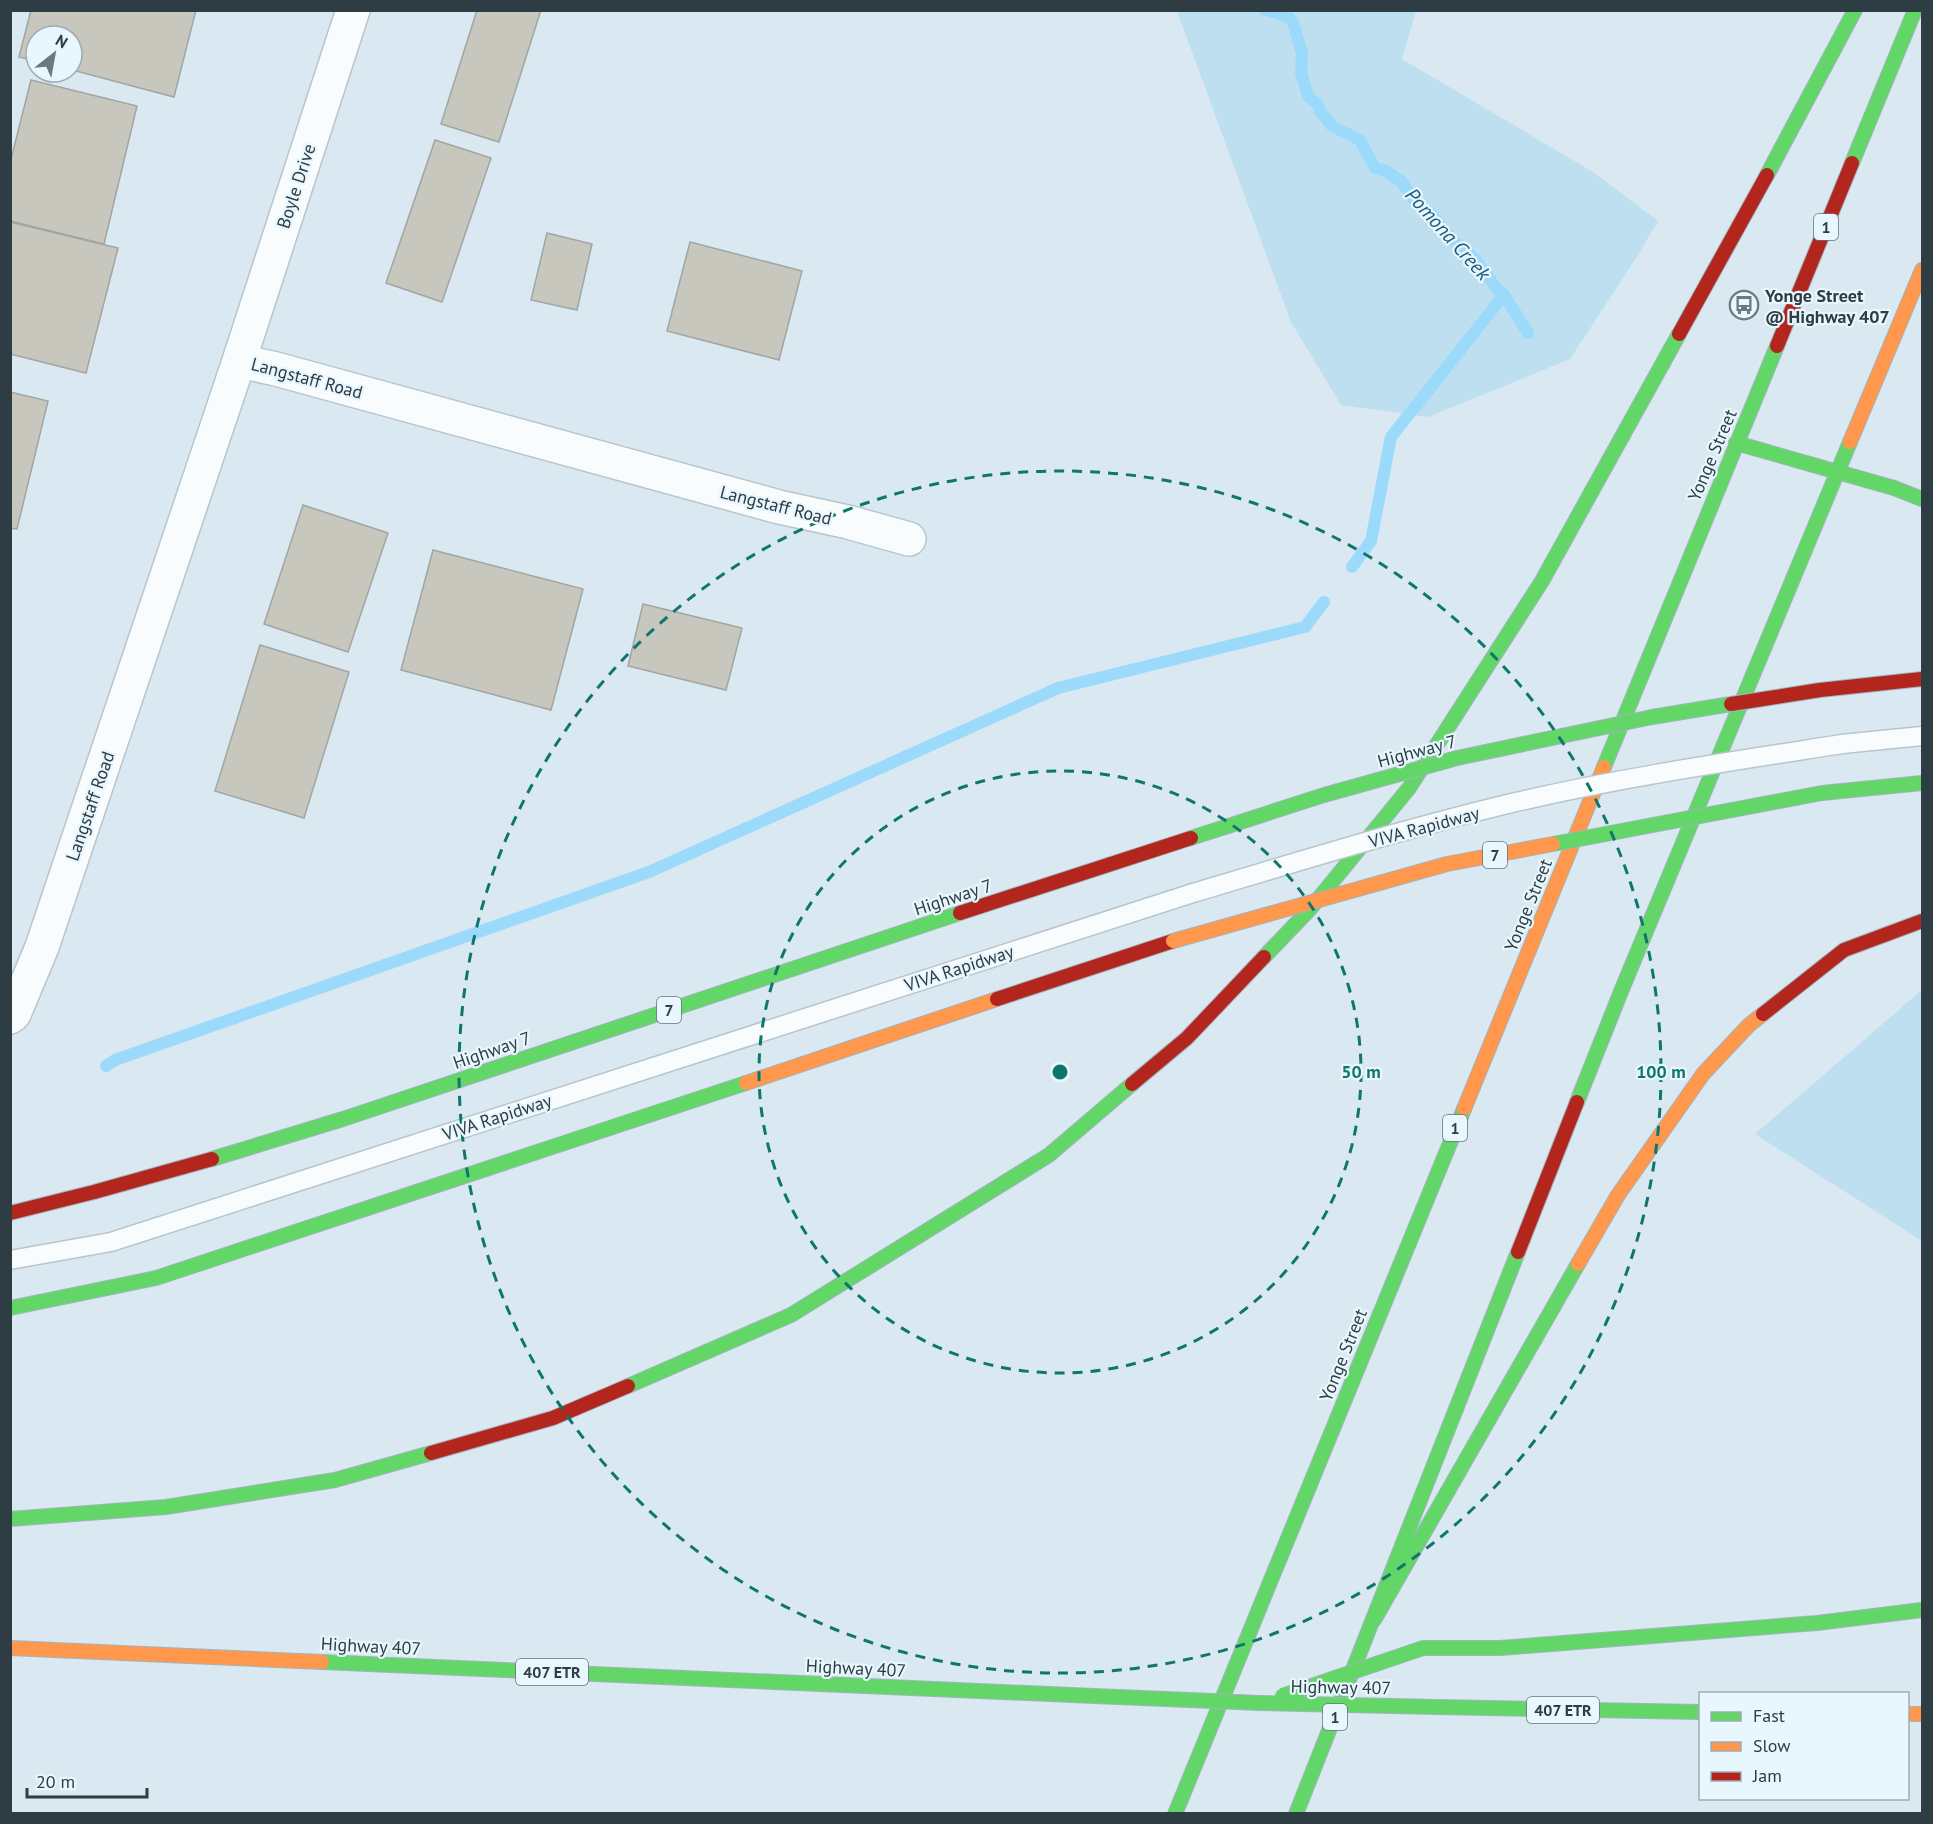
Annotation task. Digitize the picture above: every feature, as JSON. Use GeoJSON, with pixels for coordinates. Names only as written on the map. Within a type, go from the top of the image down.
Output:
{"type":"FeatureCollection","features":[{"type":"Feature","properties":{"kind":"main road"},"geometry":{"type":"LineString","coordinates":[[10,1519],[166,1507],[335,1480],[553,1418],[791,1315],[1048,1155],[1187,1038],[1310,909],[1409,788],[1542,581],[1757,194],[1855,10]]}},
{"type":"Feature","properties":{"kind":"main road","name":"Yonge Street"},"geometry":{"type":"LineString","coordinates":[[1175,1814],[1915,10]]}},
{"type":"Feature","properties":{"kind":"main road","name":"1"},"geometry":{"type":"LineString","coordinates":[[1296,1814],[1622,989],[1923,270]]}},
{"type":"Feature","properties":{"kind":"main road"},"geometry":{"type":"LineString","coordinates":[[1736,443],[1840,471],[1923,499]]}},
{"type":"Feature","properties":{"kind":"main road","name":"Highway 7"},"geometry":{"type":"LineString","coordinates":[[10,1213],[103,1192],[366,1112],[674,1008],[1324,795],[1457,758],[1652,717],[1820,690],[1923,679]]}},
{"type":"Feature","properties":{"kind":"main road","name":"7"},"geometry":{"type":"LineString","coordinates":[[10,1308],[156,1278],[1173,941],[1447,864],[1822,793],[1923,783]]}},
{"type":"Feature","properties":{"kind":"main road"},"geometry":{"type":"LineString","coordinates":[[1374,1620],[1618,1195],[1702,1074],[1749,1025],[1844,950],[1923,921]]}},
{"type":"Feature","properties":{"kind":"main road"},"geometry":{"type":"LineString","coordinates":[[1260,1703],[1424,1648],[1500,1648],[1817,1623],[1923,1610]]}},
{"type":"Feature","properties":{"kind":"main road","name":"Highway 407"},"geometry":{"type":"LineString","coordinates":[[10,1648],[1260,1703],[1699,1712]]}},
{"type":"Feature","properties":{"kind":"street","name":"Boyle Drive"},"geometry":{"type":"LineString","coordinates":[[239,361],[353,10]]}},
{"type":"Feature","properties":{"kind":"street","name":"Langstaff Road"},"geometry":{"type":"LineString","coordinates":[[10,1017],[14,1014],[42,947],[239,361],[288,372],[779,507],[848,522],[909,539]]}},
{"type":"Feature","properties":{"kind":"lane","name":"VIVA Rapidway"},"geometry":{"type":"LineString","coordinates":[[10,1260],[111,1242],[1193,893],[1389,836],[1517,802],[1689,768],[1842,744],[1923,736]]}},
{"type":"Feature","properties":{"kind":"shaded area"},"geometry":{"type":"Polygon","coordinates":[[[1177,11],[1416,11],[1402,59],[1593,172],[1658,221],[1570,359],[1428,417],[1341,405],[1291,322],[1177,11]]]}},
{"type":"Feature","properties":{"kind":"shaded area"},"geometry":{"type":"Polygon","coordinates":[[[1922,990],[1922,1241],[1755,1134],[1922,990]]]}},
{"type":"Feature","properties":{"kind":"building"},"geometry":{"type":"Polygon","coordinates":[[[31,10],[196,10],[174,97],[84,73],[84,24],[27,24],[31,10]]]}},
{"type":"Feature","properties":{"kind":"building"},"geometry":{"type":"Polygon","coordinates":[[[477,10],[541,10],[499,142],[441,124],[477,10]]]}},
{"type":"Feature","properties":{"kind":"building"},"geometry":{"type":"Polygon","coordinates":[[[24,37],[24,58],[19,57],[24,37]]]}},
{"type":"Feature","properties":{"kind":"building"},"geometry":{"type":"Polygon","coordinates":[[[30,84],[47,84],[137,106],[104,244],[10,221],[10,163],[30,84]]]}},
{"type":"Feature","properties":{"kind":"building"},"geometry":{"type":"Polygon","coordinates":[[[435,140],[491,158],[442,302],[386,283],[435,140]]]}},
{"type":"Feature","properties":{"kind":"building"},"geometry":{"type":"Polygon","coordinates":[[[10,222],[118,248],[86,373],[10,354],[10,222]]]}},
{"type":"Feature","properties":{"kind":"building"},"geometry":{"type":"Polygon","coordinates":[[[547,233],[592,244],[577,310],[531,300],[547,233]]]}},
{"type":"Feature","properties":{"kind":"building"},"geometry":{"type":"Polygon","coordinates":[[[690,242],[802,271],[779,360],[667,331],[690,242]]]}},
{"type":"Feature","properties":{"kind":"building"},"geometry":{"type":"Polygon","coordinates":[[[10,392],[48,401],[17,529],[10,528],[10,392]]]}},
{"type":"Feature","properties":{"kind":"building"},"geometry":{"type":"Polygon","coordinates":[[[303,505],[388,533],[348,652],[264,624],[303,505]]]}},
{"type":"Feature","properties":{"kind":"building"},"geometry":{"type":"Polygon","coordinates":[[[433,550],[583,589],[551,710],[401,670],[433,550]]]}},
{"type":"Feature","properties":{"kind":"building"},"geometry":{"type":"Polygon","coordinates":[[[643,604],[742,628],[726,690],[628,666],[643,604]]]}},
{"type":"Feature","properties":{"kind":"building"},"geometry":{"type":"Polygon","coordinates":[[[260,645],[349,672],[304,818],[215,791],[260,645]]]}},
{"type":"Feature","properties":{"kind":"waterway","name":"Pomona Creek"},"geometry":{"type":"LineString","coordinates":[[1265,10],[1278,13],[1293,22],[1302,53],[1301,72],[1308,96],[1318,105],[1332,126],[1360,140],[1375,168],[1386,171],[1402,182],[1416,203],[1431,214],[1451,238],[1475,259],[1504,295],[1528,333]]}},
{"type":"Feature","properties":{"kind":"waterway"},"geometry":{"type":"LineString","coordinates":[[1352,567],[1371,541],[1391,437],[1504,295]]}},
{"type":"Feature","properties":{"kind":"waterway"},"geometry":{"type":"LineString","coordinates":[[106,1066],[115,1060],[649,872],[1058,688],[1305,627],[1324,602]]}},
{"type":"Feature","properties":{"kind":"traffic: fast"},"geometry":{"type":"LineString","coordinates":[[1767,175],[1855,10]]}},
{"type":"Feature","properties":{"kind":"traffic: fast"},"geometry":{"type":"LineString","coordinates":[[1852,163],[1915,10]]}},
{"type":"Feature","properties":{"kind":"traffic: fast"},"geometry":{"type":"LineString","coordinates":[[1264,957],[1310,909],[1409,788],[1542,581],[1679,334]]}},
{"type":"Feature","properties":{"kind":"traffic: fast"},"geometry":{"type":"LineString","coordinates":[[1604,767],[1777,346]]}},
{"type":"Feature","properties":{"kind":"traffic: fast"},"geometry":{"type":"LineString","coordinates":[[1577,1102],[1850,442]]}},
{"type":"Feature","properties":{"kind":"traffic: fast"},"geometry":{"type":"LineString","coordinates":[[1736,443],[1894,488],[1922,499]]}},
{"type":"Feature","properties":{"kind":"traffic: fast"},"geometry":{"type":"LineString","coordinates":[[1324,795],[1457,758],[1652,717],[1731,704]]}},
{"type":"Feature","properties":{"kind":"traffic: fast"},"geometry":{"type":"LineString","coordinates":[[1822,793],[1922,783]]}},
{"type":"Feature","properties":{"kind":"traffic: fast"},"geometry":{"type":"LineString","coordinates":[[1553,844],[1822,793]]}},
{"type":"Feature","properties":{"kind":"traffic: fast"},"geometry":{"type":"LineString","coordinates":[[1191,838],[1324,795]]}},
{"type":"Feature","properties":{"kind":"traffic: fast"},"geometry":{"type":"LineString","coordinates":[[212,1159],[343,1119],[960,913]]}},
{"type":"Feature","properties":{"kind":"traffic: fast"},"geometry":{"type":"LineString","coordinates":[[10,1308],[156,1278],[746,1083]]}},
{"type":"Feature","properties":{"kind":"traffic: fast"},"geometry":{"type":"LineString","coordinates":[[628,1386],[791,1315],[1049,1155],[1132,1084]]}},
{"type":"Feature","properties":{"kind":"traffic: fast"},"geometry":{"type":"LineString","coordinates":[[1175,1814],[1464,1109]]}},
{"type":"Feature","properties":{"kind":"traffic: fast"},"geometry":{"type":"LineString","coordinates":[[1296,1814],[1518,1252]]}},
{"type":"Feature","properties":{"kind":"traffic: fast"},"geometry":{"type":"LineString","coordinates":[[1374,1620],[1578,1264]]}},
{"type":"Feature","properties":{"kind":"traffic: fast"},"geometry":{"type":"LineString","coordinates":[[10,1519],[166,1507],[335,1480],[431,1453]]}},
{"type":"Feature","properties":{"kind":"traffic: fast"},"geometry":{"type":"LineString","coordinates":[[1500,1648],[1817,1623],[1922,1610]]}},
{"type":"Feature","properties":{"kind":"traffic: fast"},"geometry":{"type":"LineString","coordinates":[[1282,1696],[1423,1648],[1500,1648]]}},
{"type":"Feature","properties":{"kind":"traffic: fast"},"geometry":{"type":"LineString","coordinates":[[322,1662],[1094,1696]]}},
{"type":"Feature","properties":{"kind":"traffic: fast"},"geometry":{"type":"LineString","coordinates":[[1094,1696],[1436,1707]]}},
{"type":"Feature","properties":{"kind":"traffic: fast"},"geometry":{"type":"LineString","coordinates":[[1436,1707],[1699,1712]]}},
{"type":"Feature","properties":{"kind":"traffic: slow"},"geometry":{"type":"LineString","coordinates":[[1850,442],[1922,270]]}},
{"type":"Feature","properties":{"kind":"traffic: slow"},"geometry":{"type":"LineString","coordinates":[[1464,1109],[1604,767]]}},
{"type":"Feature","properties":{"kind":"traffic: slow"},"geometry":{"type":"LineString","coordinates":[[1173,941],[1447,864],[1553,844]]}},
{"type":"Feature","properties":{"kind":"traffic: slow"},"geometry":{"type":"LineString","coordinates":[[746,1083],[997,999]]}},
{"type":"Feature","properties":{"kind":"traffic: slow"},"geometry":{"type":"LineString","coordinates":[[1578,1264],[1618,1195],[1703,1074],[1749,1025],[1763,1014]]}},
{"type":"Feature","properties":{"kind":"traffic: slow"},"geometry":{"type":"LineString","coordinates":[[10,1648],[322,1662]]}},
{"type":"Feature","properties":{"kind":"traffic: slow"},"geometry":{"type":"LineString","coordinates":[[1909,1714],[1922,1714]]}},
{"type":"Feature","properties":{"kind":"traffic: jam"},"geometry":{"type":"LineString","coordinates":[[1777,346],[1852,163]]}},
{"type":"Feature","properties":{"kind":"traffic: jam"},"geometry":{"type":"LineString","coordinates":[[1679,334],[1767,175]]}},
{"type":"Feature","properties":{"kind":"traffic: jam"},"geometry":{"type":"LineString","coordinates":[[1731,704],[1820,690],[1922,679]]}},
{"type":"Feature","properties":{"kind":"traffic: jam"},"geometry":{"type":"LineString","coordinates":[[960,913],[1191,838]]}},
{"type":"Feature","properties":{"kind":"traffic: jam"},"geometry":{"type":"LineString","coordinates":[[1763,1014],[1844,950],[1922,921]]}},
{"type":"Feature","properties":{"kind":"traffic: jam"},"geometry":{"type":"LineString","coordinates":[[997,999],[1173,941]]}},
{"type":"Feature","properties":{"kind":"traffic: jam"},"geometry":{"type":"LineString","coordinates":[[1132,1084],[1187,1038],[1264,957]]}},
{"type":"Feature","properties":{"kind":"traffic: jam"},"geometry":{"type":"LineString","coordinates":[[1518,1252],[1577,1102]]}},
{"type":"Feature","properties":{"kind":"traffic: jam"},"geometry":{"type":"LineString","coordinates":[[10,1213],[212,1159]]}},
{"type":"Feature","properties":{"kind":"traffic: jam"},"geometry":{"type":"LineString","coordinates":[[431,1453],[553,1418],[628,1386]]}},
{"type":"Feature","properties":{"kind":"place","name":"Yonge Street @ Highway 407"},"geometry":{"type":"Point","coordinates":[1744,305]}}]}
